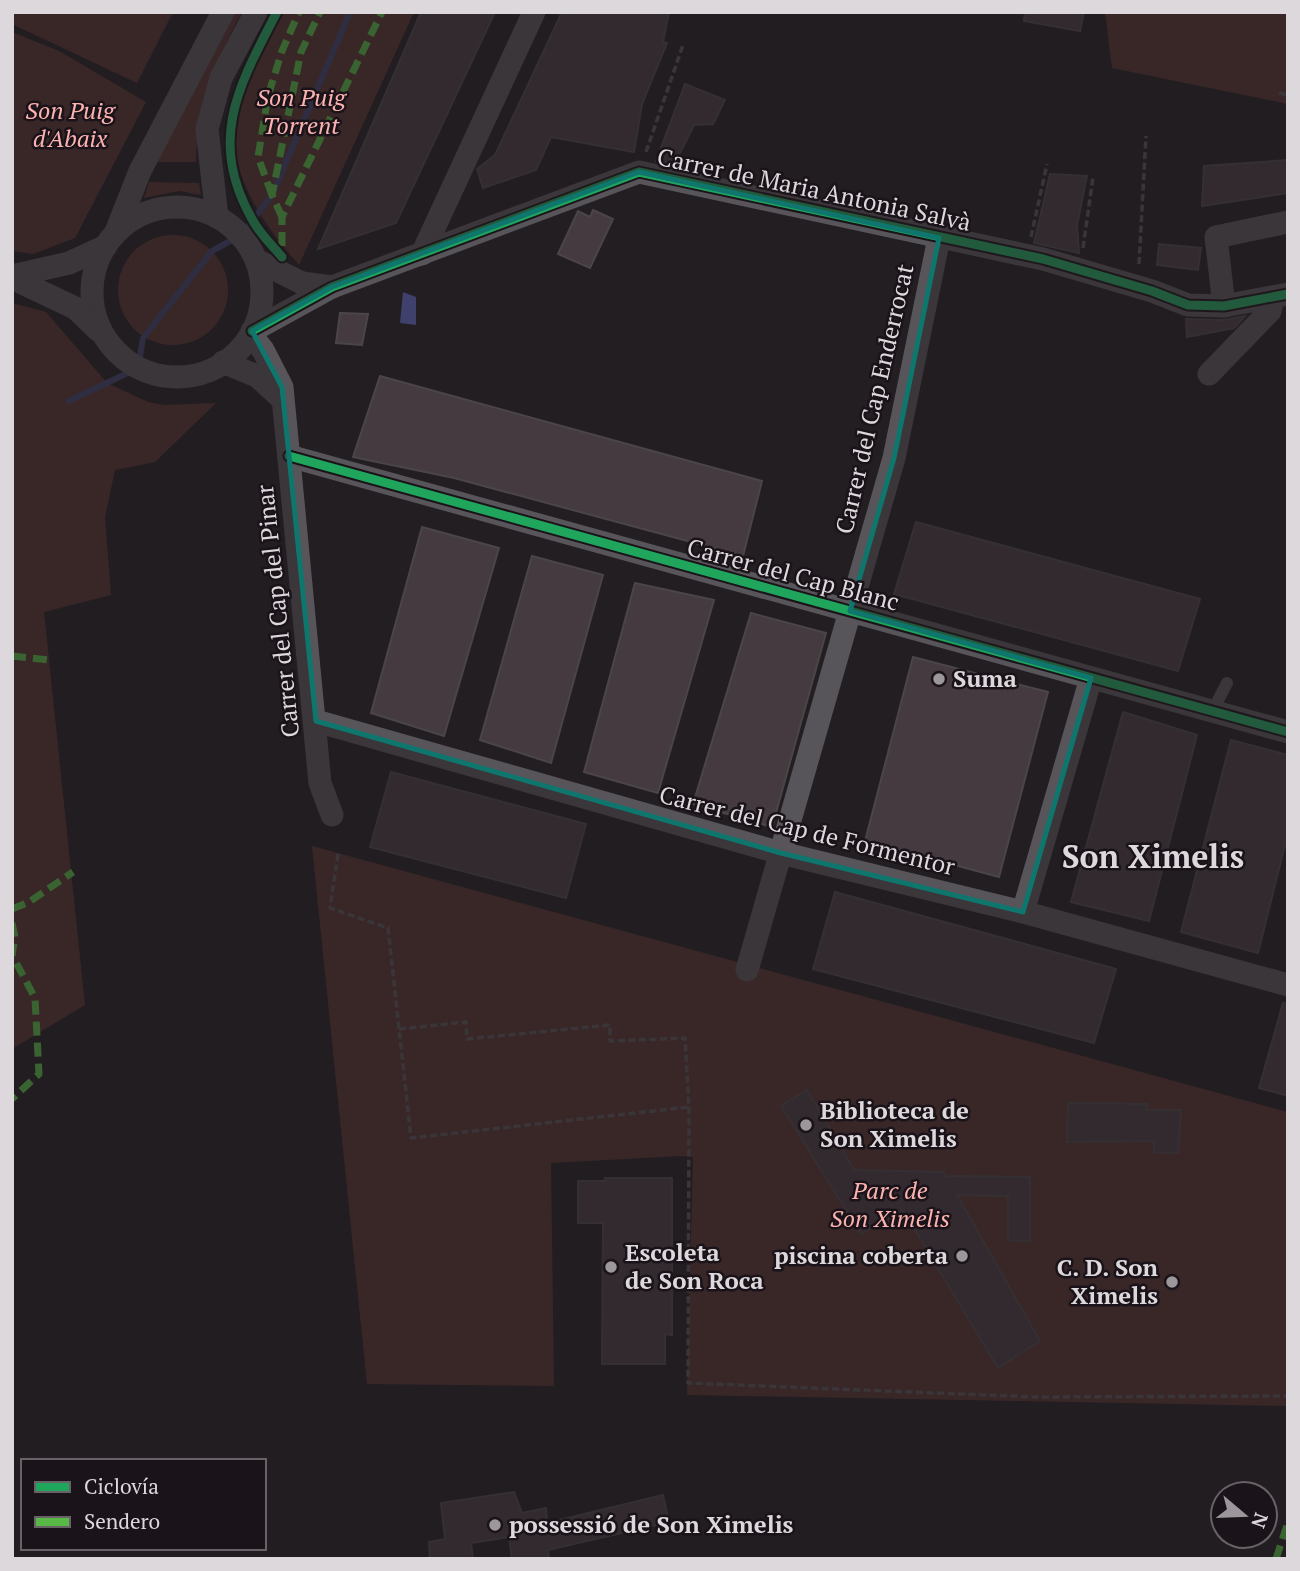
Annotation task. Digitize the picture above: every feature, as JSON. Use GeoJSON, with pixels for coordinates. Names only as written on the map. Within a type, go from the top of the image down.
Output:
{"type":"FeatureCollection","features":[{"type":"Feature","properties":{"kind":"street"},"geometry":{"type":"LineString","coordinates":[[102,333],[93,310],[92,288],[96,266],[140,171],[223,12]]}},
{"type":"Feature","properties":{"kind":"street"},"geometry":{"type":"LineString","coordinates":[[217,217],[207,129],[221,78],[256,12]]}},
{"type":"Feature","properties":{"kind":"street"},"geometry":{"type":"LineString","coordinates":[[422,254],[534,12]]}},
{"type":"Feature","properties":{"kind":"street","name":"Carrer de Maria Antonia Salvà"},"geometry":{"type":"LineString","coordinates":[[251,333],[332,287],[639,172],[1026,256],[1135,286],[1188,305],[1224,306],[1280,295]]}},
{"type":"Feature","properties":{"kind":"street"},"geometry":{"type":"LineString","coordinates":[[163,208],[191,208],[217,217],[241,235],[256,260],[261,284],[260,308],[251,333],[212,370],[188,377],[163,376],[138,368],[118,354],[102,333],[75,307],[12,277],[69,263],[110,240],[137,217],[163,208]]}},
{"type":"Feature","properties":{"kind":"street"},"geometry":{"type":"LineString","coordinates":[[1224,306],[1216,237],[1288,222]]}},
{"type":"Feature","properties":{"kind":"street","name":"Carrer del Cap Enderrocat"},"geometry":{"type":"LineString","coordinates":[[781,853],[894,458],[939,238]]}},
{"type":"Feature","properties":{"kind":"street"},"geometry":{"type":"LineString","coordinates":[[256,260],[302,283],[332,287]]}},
{"type":"Feature","properties":{"kind":"street"},"geometry":{"type":"LineString","coordinates":[[1209,374],[1270,311],[1280,295]]}},
{"type":"Feature","properties":{"kind":"street","name":"Carrer del Cap del Pinar"},"geometry":{"type":"LineString","coordinates":[[251,333],[282,387],[320,783],[332,814]]}},
{"type":"Feature","properties":{"kind":"street"},"geometry":{"type":"LineString","coordinates":[[223,362],[257,376],[283,401]]}},
{"type":"Feature","properties":{"kind":"street","name":"Carrer del Cap Blanc"},"geometry":{"type":"LineString","coordinates":[[289,456],[1288,732]]}},
{"type":"Feature","properties":{"kind":"street"},"geometry":{"type":"LineString","coordinates":[[1023,912],[1091,678]]}},
{"type":"Feature","properties":{"kind":"street","name":"Carrer del Cap de Formentor"},"geometry":{"type":"LineString","coordinates":[[316,721],[781,853],[1023,912],[1288,985]]}},
{"type":"Feature","properties":{"kind":"street"},"geometry":{"type":"LineString","coordinates":[[747,970],[781,853]]}},
{"type":"Feature","properties":{"kind":"lane"},"geometry":{"type":"LineString","coordinates":[[1212,712],[1227,684]]}},
{"type":"Feature","properties":{"kind":"path"},"geometry":{"type":"LineString","coordinates":[[639,172],[683,45]]}},
{"type":"Feature","properties":{"kind":"path"},"geometry":{"type":"LineString","coordinates":[[1279,93],[1288,95]]}},
{"type":"Feature","properties":{"kind":"path"},"geometry":{"type":"LineString","coordinates":[[1135,286],[1139,274],[1146,136]]}},
{"type":"Feature","properties":{"kind":"path"},"geometry":{"type":"LineString","coordinates":[[1026,256],[1047,163]]}},
{"type":"Feature","properties":{"kind":"path"},"geometry":{"type":"LineString","coordinates":[[1082,270],[1085,225],[1093,177]]}},
{"type":"Feature","properties":{"kind":"path"},"geometry":{"type":"LineString","coordinates":[[338,854],[330,908],[388,928],[411,1138],[688,1107]]}},
{"type":"Feature","properties":{"kind":"path"},"geometry":{"type":"LineString","coordinates":[[399,1029],[466,1022],[467,1039],[610,1025],[610,1041],[685,1038],[688,1107],[688,1383],[1035,1396],[1288,1396]]}},
{"type":"Feature","properties":{"kind":"highlighted area"},"geometry":{"type":"Polygon","coordinates":[[[639,172],[939,238],[894,458],[850,611],[1091,678],[1023,912],[781,853],[316,721],[282,387],[252,331],[332,287],[639,172]]]}},
{"type":"Feature","properties":{"kind":"green space"},"geometry":{"type":"Polygon","coordinates":[[[12,12],[173,12],[137,83],[12,24],[12,12]]]}},
{"type":"Feature","properties":{"kind":"green space"},"geometry":{"type":"Polygon","coordinates":[[[234,12],[242,12],[209,84],[200,121],[196,162],[157,162],[234,12]]]}},
{"type":"Feature","properties":{"kind":"green space","name":"Son Puig Torrent"},"geometry":{"type":"Polygon","coordinates":[[[283,12],[414,12],[299,265],[270,228],[246,187],[235,142],[236,119],[242,95],[283,12]]]}},
{"type":"Feature","properties":{"kind":"green space"},"geometry":{"type":"Polygon","coordinates":[[[1105,12],[1288,12],[1288,104],[1112,68],[1105,12]]]}},
{"type":"Feature","properties":{"kind":"green space","name":"Son Puig d'Abaix"},"geometry":{"type":"Polygon","coordinates":[[[12,32],[59,51],[146,102],[75,238],[33,254],[12,251],[12,32]]]}},
{"type":"Feature","properties":{"kind":"green space"},"geometry":{"type":"Polygon","coordinates":[[[149,182],[199,183],[201,195],[179,191],[144,198],[149,182]]]}},
{"type":"Feature","properties":{"kind":"green space"},"geometry":{"type":"Polygon","coordinates":[[[173,235],[194,239],[212,251],[224,269],[228,290],[224,311],[212,329],[194,341],[173,345],[152,341],[134,329],[122,311],[118,290],[122,269],[134,251],[152,239],[173,235]]]}},
{"type":"Feature","properties":{"kind":"green space"},"geometry":{"type":"Polygon","coordinates":[[[12,303],[46,312],[107,383],[148,402],[164,405],[216,403],[155,462],[115,470],[105,517],[111,595],[44,612],[85,1005],[12,1049],[12,303]]]}},
{"type":"Feature","properties":{"kind":"green space","name":"Parc de Son Ximelis"},"geometry":{"type":"Polygon","coordinates":[[[312,846],[1288,1112],[1288,1406],[687,1395],[693,1157],[681,1156],[551,1163],[554,1386],[367,1384],[312,846]]]}},
{"type":"Feature","properties":{"kind":"water"},"geometry":{"type":"Polygon","coordinates":[[[403,292],[416,297],[416,325],[400,323],[403,292]]]}},
{"type":"Feature","properties":{"kind":"building"},"geometry":{"type":"Polygon","coordinates":[[[421,12],[495,12],[396,223],[318,249],[421,12]]]}},
{"type":"Feature","properties":{"kind":"building"},"geometry":{"type":"Polygon","coordinates":[[[562,12],[669,12],[663,42],[667,43],[642,104],[634,152],[551,137],[536,170],[483,188],[477,169],[495,155],[562,12]]]}},
{"type":"Feature","properties":{"kind":"building"},"geometry":{"type":"Polygon","coordinates":[[[1025,12],[1084,12],[1080,31],[1024,21],[1025,12]]]}},
{"type":"Feature","properties":{"kind":"building"},"geometry":{"type":"Polygon","coordinates":[[[685,84],[725,100],[713,124],[694,125],[675,163],[656,161],[685,84]]]}},
{"type":"Feature","properties":{"kind":"building"},"geometry":{"type":"Polygon","coordinates":[[[1288,160],[1288,193],[1202,206],[1204,166],[1288,160]]]}},
{"type":"Feature","properties":{"kind":"building"},"geometry":{"type":"Polygon","coordinates":[[[1050,174],[1087,176],[1077,225],[1079,253],[1034,243],[1050,174]]]}},
{"type":"Feature","properties":{"kind":"building"},"geometry":{"type":"Polygon","coordinates":[[[593,210],[613,219],[590,268],[558,254],[578,211],[590,217],[593,210]]]}},
{"type":"Feature","properties":{"kind":"building"},"geometry":{"type":"Polygon","coordinates":[[[1159,244],[1201,248],[1198,270],[1157,265],[1159,244]]]}},
{"type":"Feature","properties":{"kind":"building"},"geometry":{"type":"Polygon","coordinates":[[[340,313],[368,314],[362,345],[336,343],[340,313]]]}},
{"type":"Feature","properties":{"kind":"building"},"geometry":{"type":"Polygon","coordinates":[[[1245,316],[1234,328],[1187,337],[1186,319],[1224,320],[1245,316]]]}},
{"type":"Feature","properties":{"kind":"building"},"geometry":{"type":"Polygon","coordinates":[[[380,376],[762,481],[743,556],[454,478],[353,457],[380,376]]]}},
{"type":"Feature","properties":{"kind":"building"},"geometry":{"type":"Polygon","coordinates":[[[916,522],[1200,599],[1178,671],[894,594],[916,522]]]}},
{"type":"Feature","properties":{"kind":"building"},"geometry":{"type":"Polygon","coordinates":[[[422,527],[499,548],[444,736],[371,713],[422,527]]]}},
{"type":"Feature","properties":{"kind":"building"},"geometry":{"type":"Polygon","coordinates":[[[532,556],[603,575],[551,763],[480,740],[532,556]]]}},
{"type":"Feature","properties":{"kind":"building"},"geometry":{"type":"Polygon","coordinates":[[[635,583],[714,600],[658,793],[584,772],[635,583]]]}},
{"type":"Feature","properties":{"kind":"building"},"geometry":{"type":"Polygon","coordinates":[[[751,613],[826,633],[772,827],[693,804],[751,613]]]}},
{"type":"Feature","properties":{"kind":"building"},"geometry":{"type":"Polygon","coordinates":[[[913,657],[1048,692],[999,877],[865,841],[913,657]]]}},
{"type":"Feature","properties":{"kind":"building"},"geometry":{"type":"Polygon","coordinates":[[[1123,712],[1197,735],[1149,921],[1071,902],[1123,712]]]}},
{"type":"Feature","properties":{"kind":"building"},"geometry":{"type":"Polygon","coordinates":[[[1231,740],[1288,755],[1288,833],[1258,953],[1181,932],[1231,740]]]}},
{"type":"Feature","properties":{"kind":"building"},"geometry":{"type":"Polygon","coordinates":[[[391,772],[586,824],[566,898],[370,847],[391,772]]]}},
{"type":"Feature","properties":{"kind":"building"},"geometry":{"type":"Polygon","coordinates":[[[835,892],[1116,969],[1094,1043],[813,969],[835,892]]]}},
{"type":"Feature","properties":{"kind":"building"},"geometry":{"type":"Polygon","coordinates":[[[1283,1003],[1288,1004],[1288,1096],[1259,1088],[1283,1003]]]}},
{"type":"Feature","properties":{"kind":"building"},"geometry":{"type":"Polygon","coordinates":[[[807,1090],[854,1170],[944,1172],[946,1176],[1030,1177],[1030,1241],[1008,1240],[1008,1196],[957,1195],[1040,1341],[998,1368],[903,1210],[861,1234],[781,1106],[807,1090]]]}},
{"type":"Feature","properties":{"kind":"building"},"geometry":{"type":"Polygon","coordinates":[[[1068,1103],[1147,1104],[1147,1110],[1181,1110],[1178,1153],[1154,1152],[1154,1141],[1067,1142],[1068,1103]]]}},
{"type":"Feature","properties":{"kind":"building"},"geometry":{"type":"Polygon","coordinates":[[[605,1178],[672,1178],[672,1335],[665,1334],[665,1364],[602,1364],[603,1223],[578,1223],[578,1181],[605,1181],[605,1178]]]}},
{"type":"Feature","properties":{"kind":"building","name":"possessió de Son Ximelis"},"geometry":{"type":"Polygon","coordinates":[[[514,1492],[522,1513],[546,1508],[547,1523],[663,1495],[669,1522],[548,1550],[549,1559],[512,1559],[509,1537],[471,1543],[473,1559],[430,1559],[429,1542],[445,1539],[441,1503],[514,1492]]]}},
{"type":"Feature","properties":{"kind":"waterway"},"geometry":{"type":"LineString","coordinates":[[69,401],[138,368],[143,338],[212,251],[241,235],[272,195],[350,12]]}},
{"type":"Feature","properties":{"kind":"marked path"},"geometry":{"type":"LineString","coordinates":[[272,195],[258,157],[268,96],[282,51],[299,12]]}},
{"type":"Feature","properties":{"kind":"marked path"},"geometry":{"type":"LineString","coordinates":[[282,217],[272,195],[301,52],[320,12]]}},
{"type":"Feature","properties":{"kind":"marked path"},"geometry":{"type":"LineString","coordinates":[[282,246],[282,217],[382,12]]}},
{"type":"Feature","properties":{"kind":"marked path"},"geometry":{"type":"LineString","coordinates":[[12,656],[49,660]]}},
{"type":"Feature","properties":{"kind":"marked path"},"geometry":{"type":"LineString","coordinates":[[12,909],[29,902],[73,872]]}},
{"type":"Feature","properties":{"kind":"marked path"},"geometry":{"type":"LineString","coordinates":[[12,923],[15,937],[12,955],[35,998],[39,1074],[12,1099]]}},
{"type":"Feature","properties":{"kind":"marked path"},"geometry":{"type":"LineString","coordinates":[[1276,1559],[1288,1522]]}},
{"type":"Feature","properties":{"kind":"cycle path"},"geometry":{"type":"LineString","coordinates":[[277,12],[241,89],[233,113],[230,138],[232,164],[239,190],[255,224],[282,257]]}},
{"type":"Feature","properties":{"kind":"cycle path"},"geometry":{"type":"LineString","coordinates":[[252,331],[332,287],[639,172],[1043,259],[1152,291],[1188,305],[1224,306],[1288,294]]}},
{"type":"Feature","properties":{"kind":"cycle path"},"geometry":{"type":"LineString","coordinates":[[289,456],[1288,732]]}},
{"type":"Feature","properties":{"kind":"place","name":"Suma"},"geometry":{"type":"Point","coordinates":[939,679]}},
{"type":"Feature","properties":{"kind":"place","name":"Biblioteca de Son Ximelis"},"geometry":{"type":"Point","coordinates":[806,1125]}},
{"type":"Feature","properties":{"kind":"place","name":"piscina coberta"},"geometry":{"type":"Point","coordinates":[962,1256]}},
{"type":"Feature","properties":{"kind":"place","name":"Escoleta de Son Roca"},"geometry":{"type":"Point","coordinates":[611,1267]}},
{"type":"Feature","properties":{"kind":"place","name":"C. D. Son Ximelis"},"geometry":{"type":"Point","coordinates":[1172,1282]}},
{"type":"Feature","properties":{"kind":"place","name":"possessió de Son Ximelis"},"geometry":{"type":"Point","coordinates":[495,1525]}},
{"type":"Feature","properties":{"kind":"district","name":"Son Ximelis"},"geometry":{"type":"Point","coordinates":[1153,857]}}]}
